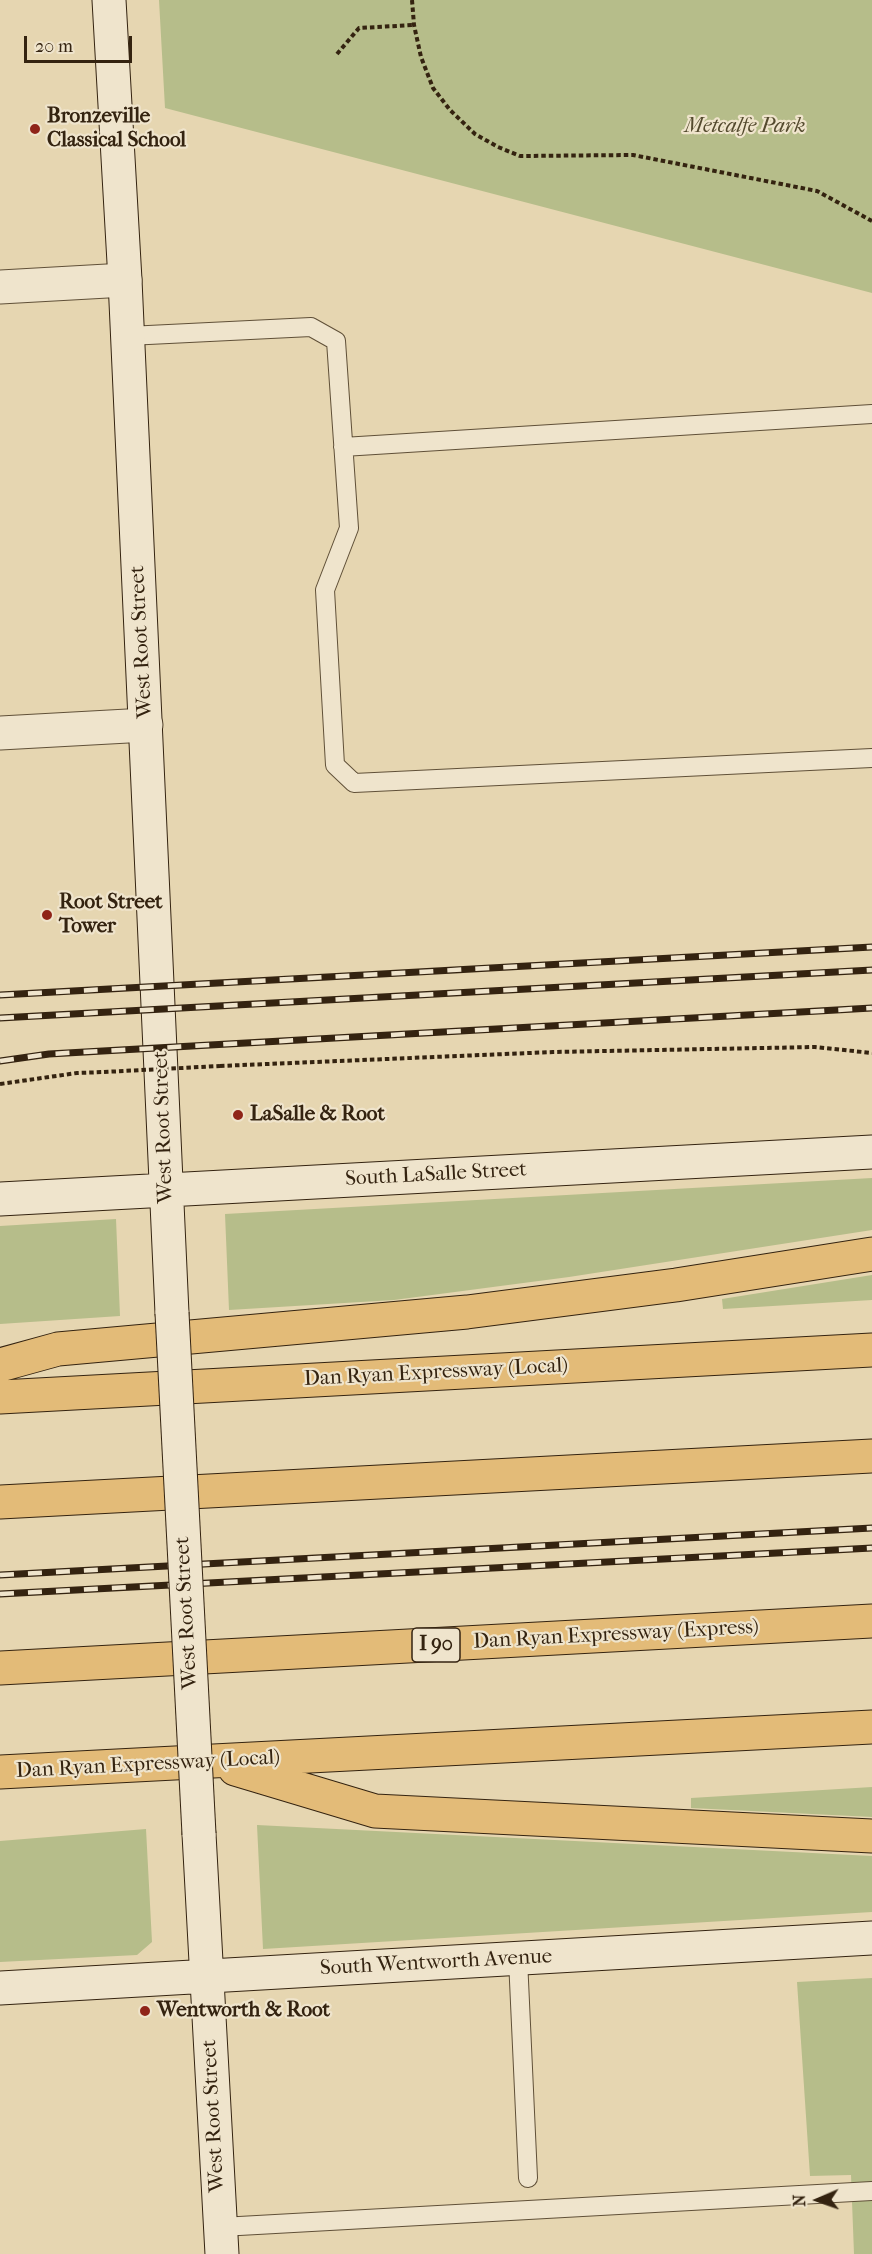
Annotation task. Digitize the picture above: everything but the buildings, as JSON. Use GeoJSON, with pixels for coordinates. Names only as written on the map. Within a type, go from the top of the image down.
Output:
{"type":"FeatureCollection","features":[{"type":"Feature","properties":{"kind":"highway"},"geometry":{"type":"LineString","coordinates":[[0,1365],[58,1349],[467,1312],[676,1285],[872,1254]]}},
{"type":"Feature","properties":{"kind":"highway","name":"Dan Ryan Expressway (Local)"},"geometry":{"type":"LineString","coordinates":[[0,1396],[872,1350]]}},
{"type":"Feature","properties":{"kind":"highway"},"geometry":{"type":"LineString","coordinates":[[0,1502],[872,1456]]}},
{"type":"Feature","properties":{"kind":"highway","name":"Dan Ryan Expressway (Express)"},"geometry":{"type":"LineString","coordinates":[[0,1668],[872,1621]]}},
{"type":"Feature","properties":{"kind":"highway","name":"Dan Ryan Expressway (Local)"},"geometry":{"type":"LineString","coordinates":[[0,1772],[213,1763],[872,1727]]}},
{"type":"Feature","properties":{"kind":"highway"},"geometry":{"type":"LineString","coordinates":[[213,1763],[375,1811],[872,1836]]}},
{"type":"Feature","properties":{"kind":"street","name":"West Root Street"},"geometry":{"type":"LineString","coordinates":[[109,0],[128,336],[171,1313],[222,2240]]}},
{"type":"Feature","properties":{"kind":"street"},"geometry":{"type":"LineString","coordinates":[[0,287],[125,280]]}},
{"type":"Feature","properties":{"kind":"street"},"geometry":{"type":"LineString","coordinates":[[0,733],[146,725]]}},
{"type":"Feature","properties":{"kind":"street","name":"South LaSalle Street"},"geometry":{"type":"LineString","coordinates":[[0,1199],[872,1152]]}},
{"type":"Feature","properties":{"kind":"street","name":"South Wentworth Avenue"},"geometry":{"type":"LineString","coordinates":[[0,1988],[872,1938]]}},
{"type":"Feature","properties":{"kind":"lane"},"geometry":{"type":"LineString","coordinates":[[128,336],[311,327],[336,341],[349,528],[325,590],[335,765],[354,783],[872,758]]}},
{"type":"Feature","properties":{"kind":"lane"},"geometry":{"type":"LineString","coordinates":[[343,447],[872,414]]}},
{"type":"Feature","properties":{"kind":"lane"},"geometry":{"type":"LineString","coordinates":[[518,1959],[528,2178]]}},
{"type":"Feature","properties":{"kind":"lane"},"geometry":{"type":"LineString","coordinates":[[222,2240],[872,2191]]}},
{"type":"Feature","properties":{"kind":"path"},"geometry":{"type":"LineString","coordinates":[[412,0],[414,25],[421,57],[433,88],[450,110],[475,134],[498,147],[520,156],[633,155],[759,179],[817,191],[872,221]]}},
{"type":"Feature","properties":{"kind":"path"},"geometry":{"type":"LineString","coordinates":[[337,54],[359,28],[414,25]]}},
{"type":"Feature","properties":{"kind":"path"},"geometry":{"type":"LineString","coordinates":[[0,1084],[77,1073],[553,1052],[814,1047],[872,1053]]}},
{"type":"Feature","properties":{"kind":"green space","name":"Metcalfe Park"},"geometry":{"type":"Polygon","coordinates":[[[159,0],[872,0],[872,293],[165,108],[159,0]]]}},
{"type":"Feature","properties":{"kind":"green space"},"geometry":{"type":"Polygon","coordinates":[[[872,1178],[872,1230],[569,1277],[394,1300],[229,1310],[225,1214],[872,1178]]]}},
{"type":"Feature","properties":{"kind":"green space"},"geometry":{"type":"Polygon","coordinates":[[[116,1219],[120,1316],[0,1324],[0,1226],[116,1219]]]}},
{"type":"Feature","properties":{"kind":"green space"},"geometry":{"type":"Polygon","coordinates":[[[872,1275],[872,1300],[723,1309],[722,1299],[872,1275]]]}},
{"type":"Feature","properties":{"kind":"green space"},"geometry":{"type":"Polygon","coordinates":[[[872,1787],[872,1817],[691,1808],[691,1798],[872,1787]]]}},
{"type":"Feature","properties":{"kind":"green space"},"geometry":{"type":"Polygon","coordinates":[[[257,1825],[872,1856],[872,1912],[263,1949],[257,1825]]]}},
{"type":"Feature","properties":{"kind":"green space"},"geometry":{"type":"Polygon","coordinates":[[[146,1829],[152,1942],[137,1955],[0,1962],[0,1841],[146,1829]]]}},
{"type":"Feature","properties":{"kind":"green space"},"geometry":{"type":"Polygon","coordinates":[[[872,1978],[872,2254],[854,2254],[851,2175],[810,2176],[797,1982],[872,1978]]]}},
{"type":"Feature","properties":{"kind":"railway"},"geometry":{"type":"LineString","coordinates":[[0,995],[872,947]]}},
{"type":"Feature","properties":{"kind":"railway"},"geometry":{"type":"LineString","coordinates":[[0,1018],[872,970]]}},
{"type":"Feature","properties":{"kind":"railway"},"geometry":{"type":"LineString","coordinates":[[0,1061],[49,1054],[872,1008]]}},
{"type":"Feature","properties":{"kind":"railway"},"geometry":{"type":"LineString","coordinates":[[0,1575],[872,1528]]}},
{"type":"Feature","properties":{"kind":"railway"},"geometry":{"type":"LineString","coordinates":[[0,1594],[872,1548]]}},
{"type":"Feature","properties":{"kind":"place","name":"Bronzeville Classical School"},"geometry":{"type":"Point","coordinates":[35,129]}},
{"type":"Feature","properties":{"kind":"place","name":"Root Street Tower"},"geometry":{"type":"Point","coordinates":[47,915]}},
{"type":"Feature","properties":{"kind":"place","name":"LaSalle & Root"},"geometry":{"type":"Point","coordinates":[238,1115]}},
{"type":"Feature","properties":{"kind":"place","name":"Wentworth & Root"},"geometry":{"type":"Point","coordinates":[145,2011]}}]}
